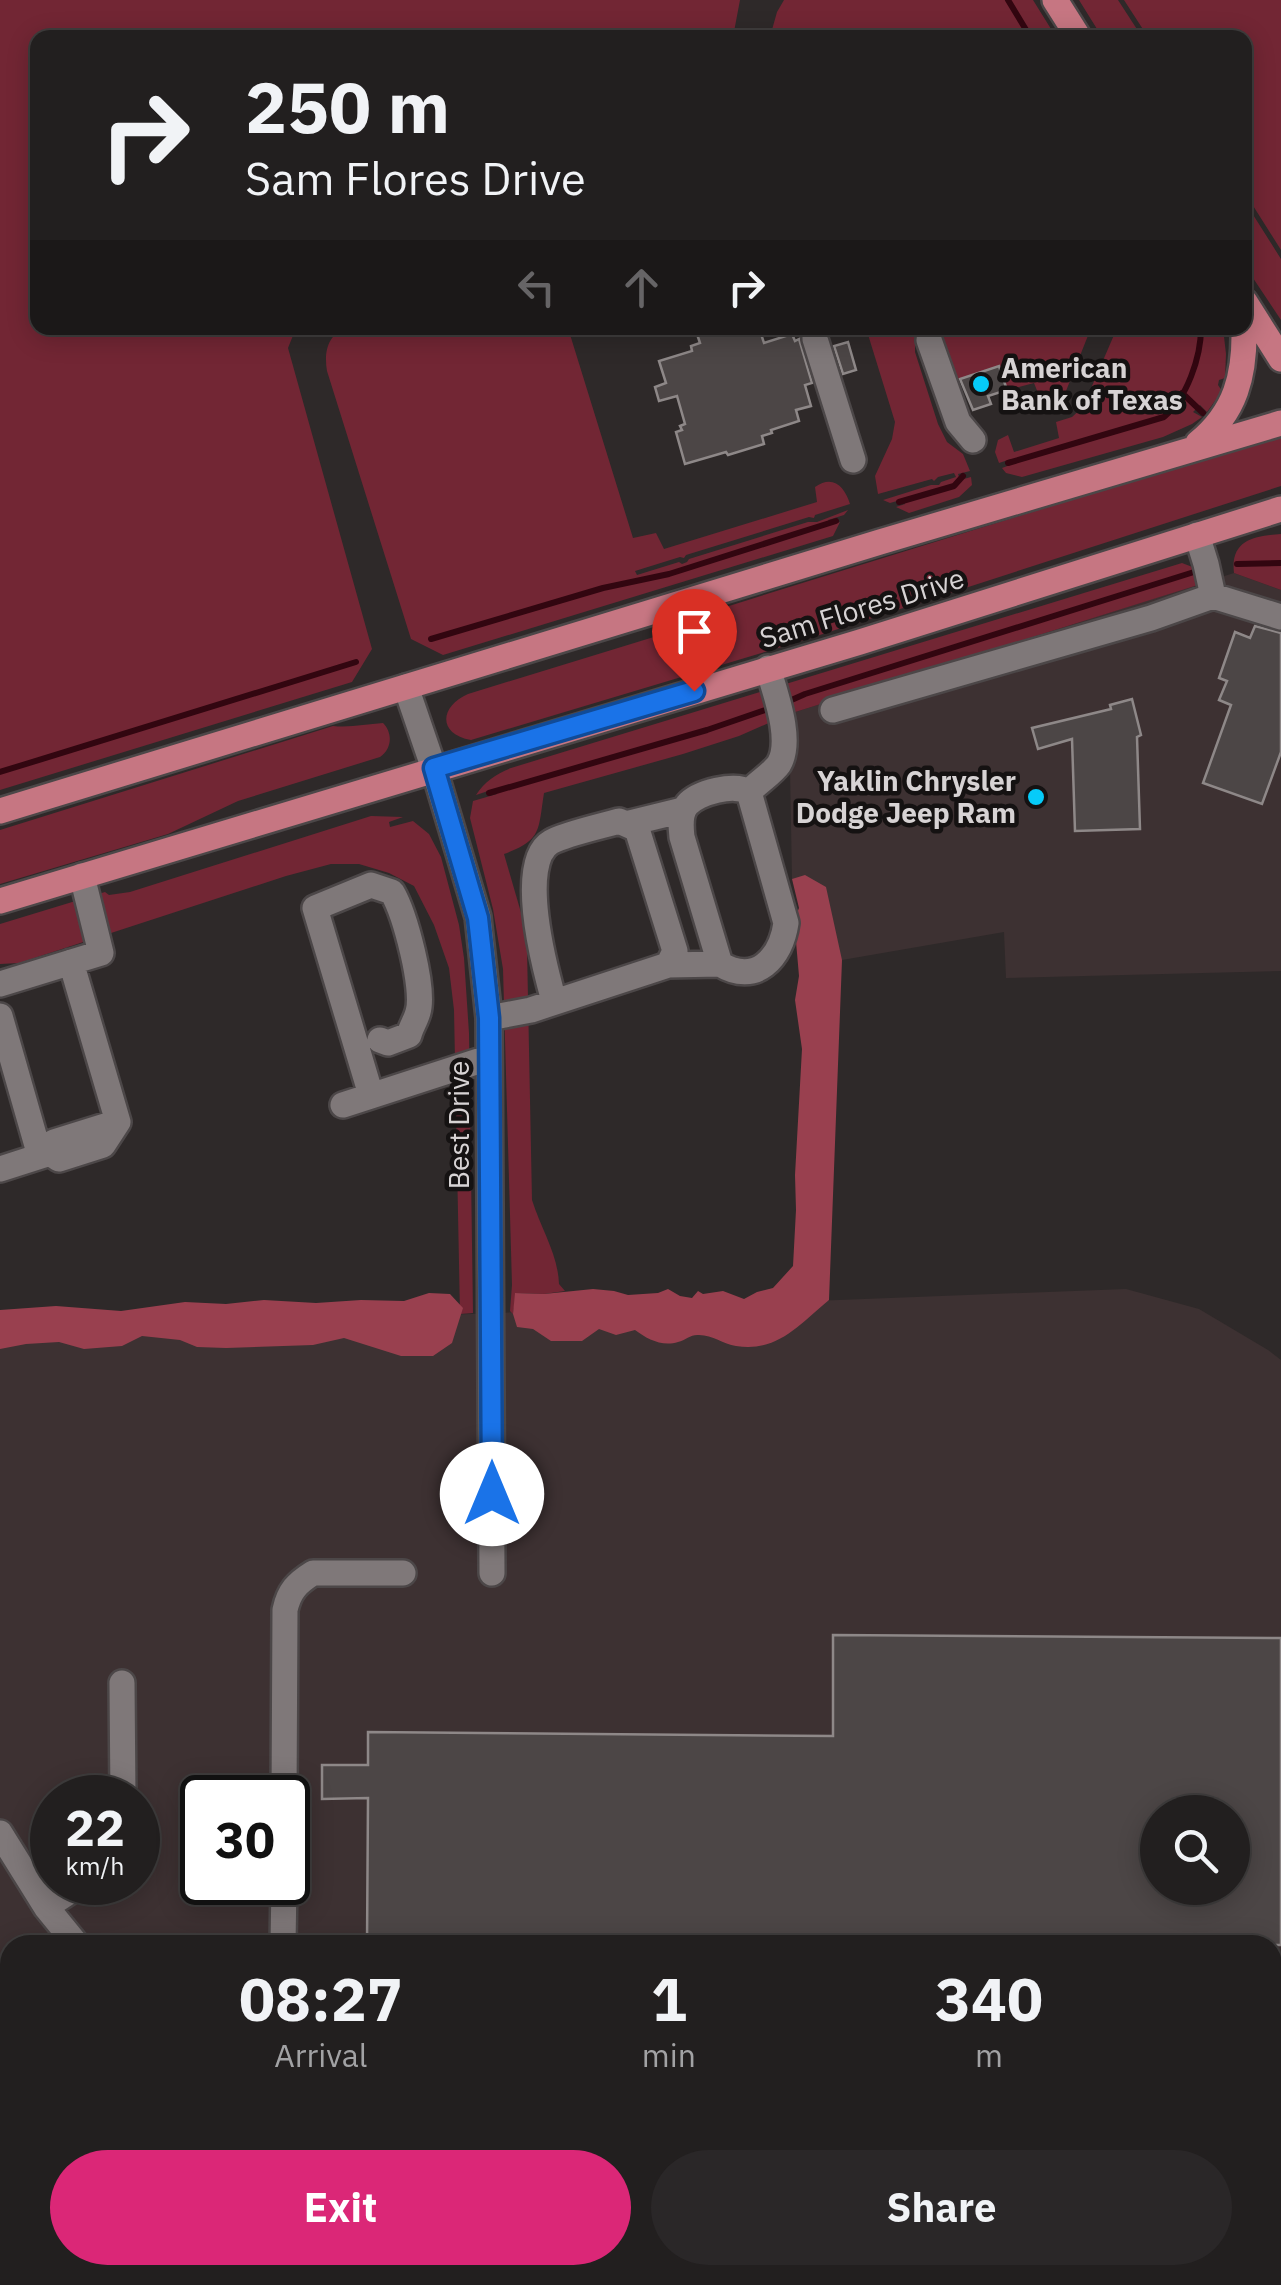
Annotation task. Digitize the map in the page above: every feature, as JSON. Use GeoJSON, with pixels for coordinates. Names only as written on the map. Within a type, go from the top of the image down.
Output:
{"type":"FeatureCollection","features":[{"type":"Feature","properties":{"kind":"main road"},"geometry":{"type":"LineString","coordinates":[[1055,0],[1074,30]]}},
{"type":"Feature","properties":{"kind":"main road"},"geometry":{"type":"LineString","coordinates":[[1186,450],[1222,421],[1262,332],[1281,359]]}},
{"type":"Feature","properties":{"kind":"main road","name":"Sam Flores Drive"},"geometry":{"type":"LineString","coordinates":[[0,811],[1281,423]]}},
{"type":"Feature","properties":{"kind":"main road","name":"Sam Flores Drive"},"geometry":{"type":"LineString","coordinates":[[0,901],[1281,509]]}},
{"type":"Feature","properties":{"kind":"main road"},"geometry":{"type":"LineString","coordinates":[[1248,519],[1281,520]]}},
{"type":"Feature","properties":{"kind":"street"},"geometry":{"type":"LineString","coordinates":[[815,335],[853,460]]}},
{"type":"Feature","properties":{"kind":"street"},"geometry":{"type":"LineString","coordinates":[[928,340],[958,422],[973,440]]}},
{"type":"Feature","properties":{"kind":"street"},"geometry":{"type":"LineString","coordinates":[[1197,534],[1212,596]]}},
{"type":"Feature","properties":{"kind":"street"},"geometry":{"type":"LineString","coordinates":[[833,710],[1151,618],[1212,596],[1281,617]]}},
{"type":"Feature","properties":{"kind":"street"},"geometry":{"type":"LineString","coordinates":[[749,792],[779,764],[784,745],[783,724],[768,668]]}},
{"type":"Feature","properties":{"kind":"street","name":"Best Drive"},"geometry":{"type":"LineString","coordinates":[[406,687],[478,918],[489,1018],[492,1574]]}},
{"type":"Feature","properties":{"kind":"street"},"geometry":{"type":"LineString","coordinates":[[489,1018],[531,1010],[668,965],[720,964],[742,972],[763,967],[774,958],[784,940],[786,923],[749,792],[740,786],[716,790],[689,802],[681,824],[720,964]]}},
{"type":"Feature","properties":{"kind":"street"},"geometry":{"type":"LineString","coordinates":[[626,824],[683,810]]}},
{"type":"Feature","properties":{"kind":"street"},"geometry":{"type":"LineString","coordinates":[[554,1002],[542,960],[534,887],[536,862],[548,843],[620,821],[637,829],[675,951],[668,965]]}},
{"type":"Feature","properties":{"kind":"street"},"geometry":{"type":"LineString","coordinates":[[0,984],[101,954],[82,876]]}},
{"type":"Feature","properties":{"kind":"street"},"geometry":{"type":"LineString","coordinates":[[369,1045],[384,1031],[403,1022],[412,1025],[419,1010],[416,962],[398,902],[392,892],[371,886],[315,908],[369,1045],[372,1096]]}},
{"type":"Feature","properties":{"kind":"street"},"geometry":{"type":"LineString","coordinates":[[0,1169],[45,1155],[54,1142],[118,1122],[71,962]]}},
{"type":"Feature","properties":{"kind":"street"},"geometry":{"type":"LineString","coordinates":[[0,1016],[45,1155]]}},
{"type":"Feature","properties":{"kind":"street"},"geometry":{"type":"LineString","coordinates":[[343,1105],[488,1058]]}},
{"type":"Feature","properties":{"kind":"street"},"geometry":{"type":"LineString","coordinates":[[284,1775],[285,1610],[289,1593],[313,1573],[403,1573]]}},
{"type":"Feature","properties":{"kind":"street"},"geometry":{"type":"LineString","coordinates":[[122,1683],[123,1775]]}},
{"type":"Feature","properties":{"kind":"street"},"geometry":{"type":"LineString","coordinates":[[0,1833],[46,1907],[69,1935]]}},
{"type":"Feature","properties":{"kind":"street"},"geometry":{"type":"LineString","coordinates":[[283,1935],[284,1905]]}},
{"type":"Feature","properties":{"kind":"street"},"geometry":{"type":"LineString","coordinates":[[46,1907],[51,1935]]}},
{"type":"Feature","properties":{"kind":"shaded area"},"geometry":{"type":"Polygon","coordinates":[[[0,0],[740,0],[734,30],[30,30],[30,335],[293,335],[288,348],[372,649],[352,682],[0,790],[0,0]]]}},
{"type":"Feature","properties":{"kind":"shaded area"},"geometry":{"type":"Polygon","coordinates":[[[784,0],[1033,0],[1052,30],[772,30],[784,0]]]}},
{"type":"Feature","properties":{"kind":"shaded area"},"geometry":{"type":"Polygon","coordinates":[[[1079,0],[1118,0],[1137,30],[1098,30],[1079,0]]]}},
{"type":"Feature","properties":{"kind":"shaded area"},"geometry":{"type":"Polygon","coordinates":[[[1124,0],[1281,0],[1281,250],[1252,204],[1252,30],[1143,30],[1124,0]]]}},
{"type":"Feature","properties":{"kind":"shaded area"},"geometry":{"type":"Polygon","coordinates":[[[1252,213],[1281,259],[1281,320],[1252,276],[1252,213]]]}},
{"type":"Feature","properties":{"kind":"shaded area"},"geometry":{"type":"Polygon","coordinates":[[[335,335],[570,335],[633,538],[656,533],[664,549],[817,502],[815,487],[821,483],[837,484],[850,504],[635,571],[637,575],[682,564],[848,510],[828,520],[830,525],[840,522],[833,536],[443,655],[411,639],[327,371],[328,345],[335,335]]]}},
{"type":"Feature","properties":{"kind":"shaded area"},"geometry":{"type":"Polygon","coordinates":[[[868,335],[915,335],[915,352],[938,424],[947,442],[963,454],[970,471],[958,474],[960,480],[971,477],[972,485],[959,497],[909,513],[896,507],[905,504],[904,499],[890,503],[883,500],[956,477],[954,473],[878,494],[875,476],[892,439],[895,422],[868,335]]]}},
{"type":"Feature","properties":{"kind":"shaded area"},"geometry":{"type":"Polygon","coordinates":[[[941,335],[1088,335],[1066,391],[1042,403],[1034,383],[1007,390],[999,366],[955,380],[941,335]]]}},
{"type":"Feature","properties":{"kind":"shaded area"},"geometry":{"type":"Polygon","coordinates":[[[1114,335],[1224,335],[1225,378],[1218,385],[1222,391],[1207,412],[1200,405],[1193,412],[1202,417],[1192,424],[1163,437],[1022,477],[1006,473],[1002,468],[1013,464],[1011,459],[999,463],[995,452],[998,440],[1008,435],[1014,452],[1059,438],[1056,422],[1072,417],[1083,407],[1114,335]]]}},
{"type":"Feature","properties":{"kind":"shaded area"},"geometry":{"type":"Polygon","coordinates":[[[1281,435],[1281,486],[798,642],[471,740],[460,737],[448,726],[446,719],[452,705],[468,694],[657,636],[710,612],[1281,435]]]}},
{"type":"Feature","properties":{"kind":"shaded area"},"geometry":{"type":"Polygon","coordinates":[[[1281,534],[1281,590],[1234,573],[1236,553],[1246,542],[1281,534]]]}},
{"type":"Feature","properties":{"kind":"shaded area"},"geometry":{"type":"Polygon","coordinates":[[[1182,563],[1195,568],[1201,584],[789,714],[683,754],[544,793],[541,817],[532,839],[504,854],[527,948],[532,1200],[552,1252],[559,1284],[565,1291],[516,1293],[513,1314],[503,969],[493,909],[470,818],[473,801],[497,794],[494,789],[476,795],[483,786],[511,768],[1182,563]]]}},
{"type":"Feature","properties":{"kind":"shaded area","name":"Yaklin Chrysler Dodge Jeep Ram"},"geometry":{"type":"Polygon","coordinates":[[[1234,573],[1281,590],[1281,971],[1006,978],[1004,932],[842,960],[792,879],[789,714],[1234,573]]]}},
{"type":"Feature","properties":{"kind":"shaded area"},"geometry":{"type":"Polygon","coordinates":[[[383,723],[390,741],[380,757],[238,801],[168,834],[0,884],[0,830],[333,726],[383,723]]]}},
{"type":"Feature","properties":{"kind":"shaded area"},"geometry":{"type":"Polygon","coordinates":[[[371,816],[403,817],[389,822],[390,827],[413,821],[429,834],[441,857],[459,925],[469,1033],[473,1313],[460,1314],[454,1010],[449,968],[434,925],[414,886],[359,864],[331,864],[19,963],[0,964],[0,924],[105,892],[130,892],[371,816]]]}},
{"type":"Feature","properties":{"kind":"shaded area"},"geometry":{"type":"Polygon","coordinates":[[[805,875],[826,887],[842,960],[829,1300],[787,1335],[751,1347],[699,1335],[661,1343],[635,1330],[616,1335],[599,1329],[582,1341],[551,1341],[533,1329],[517,1327],[513,1314],[515,1293],[593,1289],[628,1295],[668,1289],[692,1298],[698,1291],[723,1291],[744,1299],[773,1288],[793,1266],[802,1049],[795,1000],[799,976],[795,918],[799,908],[792,879],[805,875]]]}},
{"type":"Feature","properties":{"kind":"shaded area"},"geometry":{"type":"Polygon","coordinates":[[[1126,1289],[1199,1309],[1281,1360],[1281,1935],[0,1935],[0,1332],[1126,1289]]]}},
{"type":"Feature","properties":{"kind":"shaded area"},"geometry":{"type":"Polygon","coordinates":[[[429,1293],[450,1294],[463,1308],[452,1343],[433,1356],[401,1356],[344,1338],[313,1345],[226,1348],[197,1347],[180,1340],[142,1336],[122,1346],[84,1349],[59,1342],[0,1349],[0,1310],[56,1306],[121,1311],[185,1302],[226,1304],[264,1300],[404,1301],[429,1293]]]}},
{"type":"Feature","properties":{"kind":"building"},"geometry":{"type":"Polygon","coordinates":[[[697,335],[761,335],[764,343],[792,335],[795,341],[799,339],[812,383],[805,385],[811,406],[796,410],[799,421],[762,436],[764,444],[685,464],[676,432],[685,424],[677,396],[659,401],[655,387],[666,383],[659,361],[692,351],[691,346],[700,343],[697,335]]]}},
{"type":"Feature","properties":{"kind":"building"},"geometry":{"type":"Polygon","coordinates":[[[848,342],[856,370],[843,374],[834,346],[848,342]]]}},
{"type":"Feature","properties":{"kind":"building","name":"American Bank of Texas"},"geometry":{"type":"Polygon","coordinates":[[[999,366],[1007,390],[988,396],[991,404],[973,410],[960,379],[999,366]]]}},
{"type":"Feature","properties":{"kind":"building"},"geometry":{"type":"Polygon","coordinates":[[[1255,626],[1281,633],[1281,752],[1262,804],[1203,783],[1231,705],[1219,700],[1227,681],[1219,678],[1235,632],[1250,638],[1255,626]]]}},
{"type":"Feature","properties":{"kind":"building"},"geometry":{"type":"Polygon","coordinates":[[[1132,699],[1141,735],[1137,737],[1140,829],[1075,831],[1072,739],[1038,749],[1032,728],[1111,709],[1110,705],[1132,699]]]}},
{"type":"Feature","properties":{"kind":"building"},"geometry":{"type":"Polygon","coordinates":[[[833,1635],[1281,1638],[1281,1935],[367,1935],[368,1798],[322,1799],[322,1765],[368,1765],[368,1732],[833,1736],[833,1635]]]}},
{"type":"Feature","properties":{"kind":"waterway"},"geometry":{"type":"LineString","coordinates":[[1008,0],[1026,30]]}},
{"type":"Feature","properties":{"kind":"waterway"},"geometry":{"type":"LineString","coordinates":[[1008,463],[1164,417],[1191,376],[1200,335]]}},
{"type":"Feature","properties":{"kind":"waterway"},"geometry":{"type":"LineString","coordinates":[[1182,393],[1203,413]]}},
{"type":"Feature","properties":{"kind":"waterway"},"geometry":{"type":"LineString","coordinates":[[899,502],[954,486],[963,476]]}},
{"type":"Feature","properties":{"kind":"waterway"},"geometry":{"type":"LineString","coordinates":[[431,639],[603,588],[669,574],[836,521]]}},
{"type":"Feature","properties":{"kind":"waterway"},"geometry":{"type":"LineString","coordinates":[[1237,564],[1281,563]]}},
{"type":"Feature","properties":{"kind":"waterway"},"geometry":{"type":"LineString","coordinates":[[787,702],[1194,572]]}},
{"type":"Feature","properties":{"kind":"waterway"},"geometry":{"type":"LineString","coordinates":[[0,772],[356,662]]}},
{"type":"Feature","properties":{"kind":"waterway"},"geometry":{"type":"LineString","coordinates":[[489,793],[771,708]]}},
{"type":"Feature","properties":{"kind":"place","name":"American Bank of Texas"},"geometry":{"type":"Point","coordinates":[981,384]}},
{"type":"Feature","properties":{"kind":"place","name":"Yaklin Chrysler Dodge Jeep Ram"},"geometry":{"type":"Point","coordinates":[1036,797]}},
{"type":"Feature","properties":{"kind":"route"},"geometry":{"type":"LineString","coordinates":[[492,1494],[489,1018],[478,918],[434,768],[694,691]]}}]}
